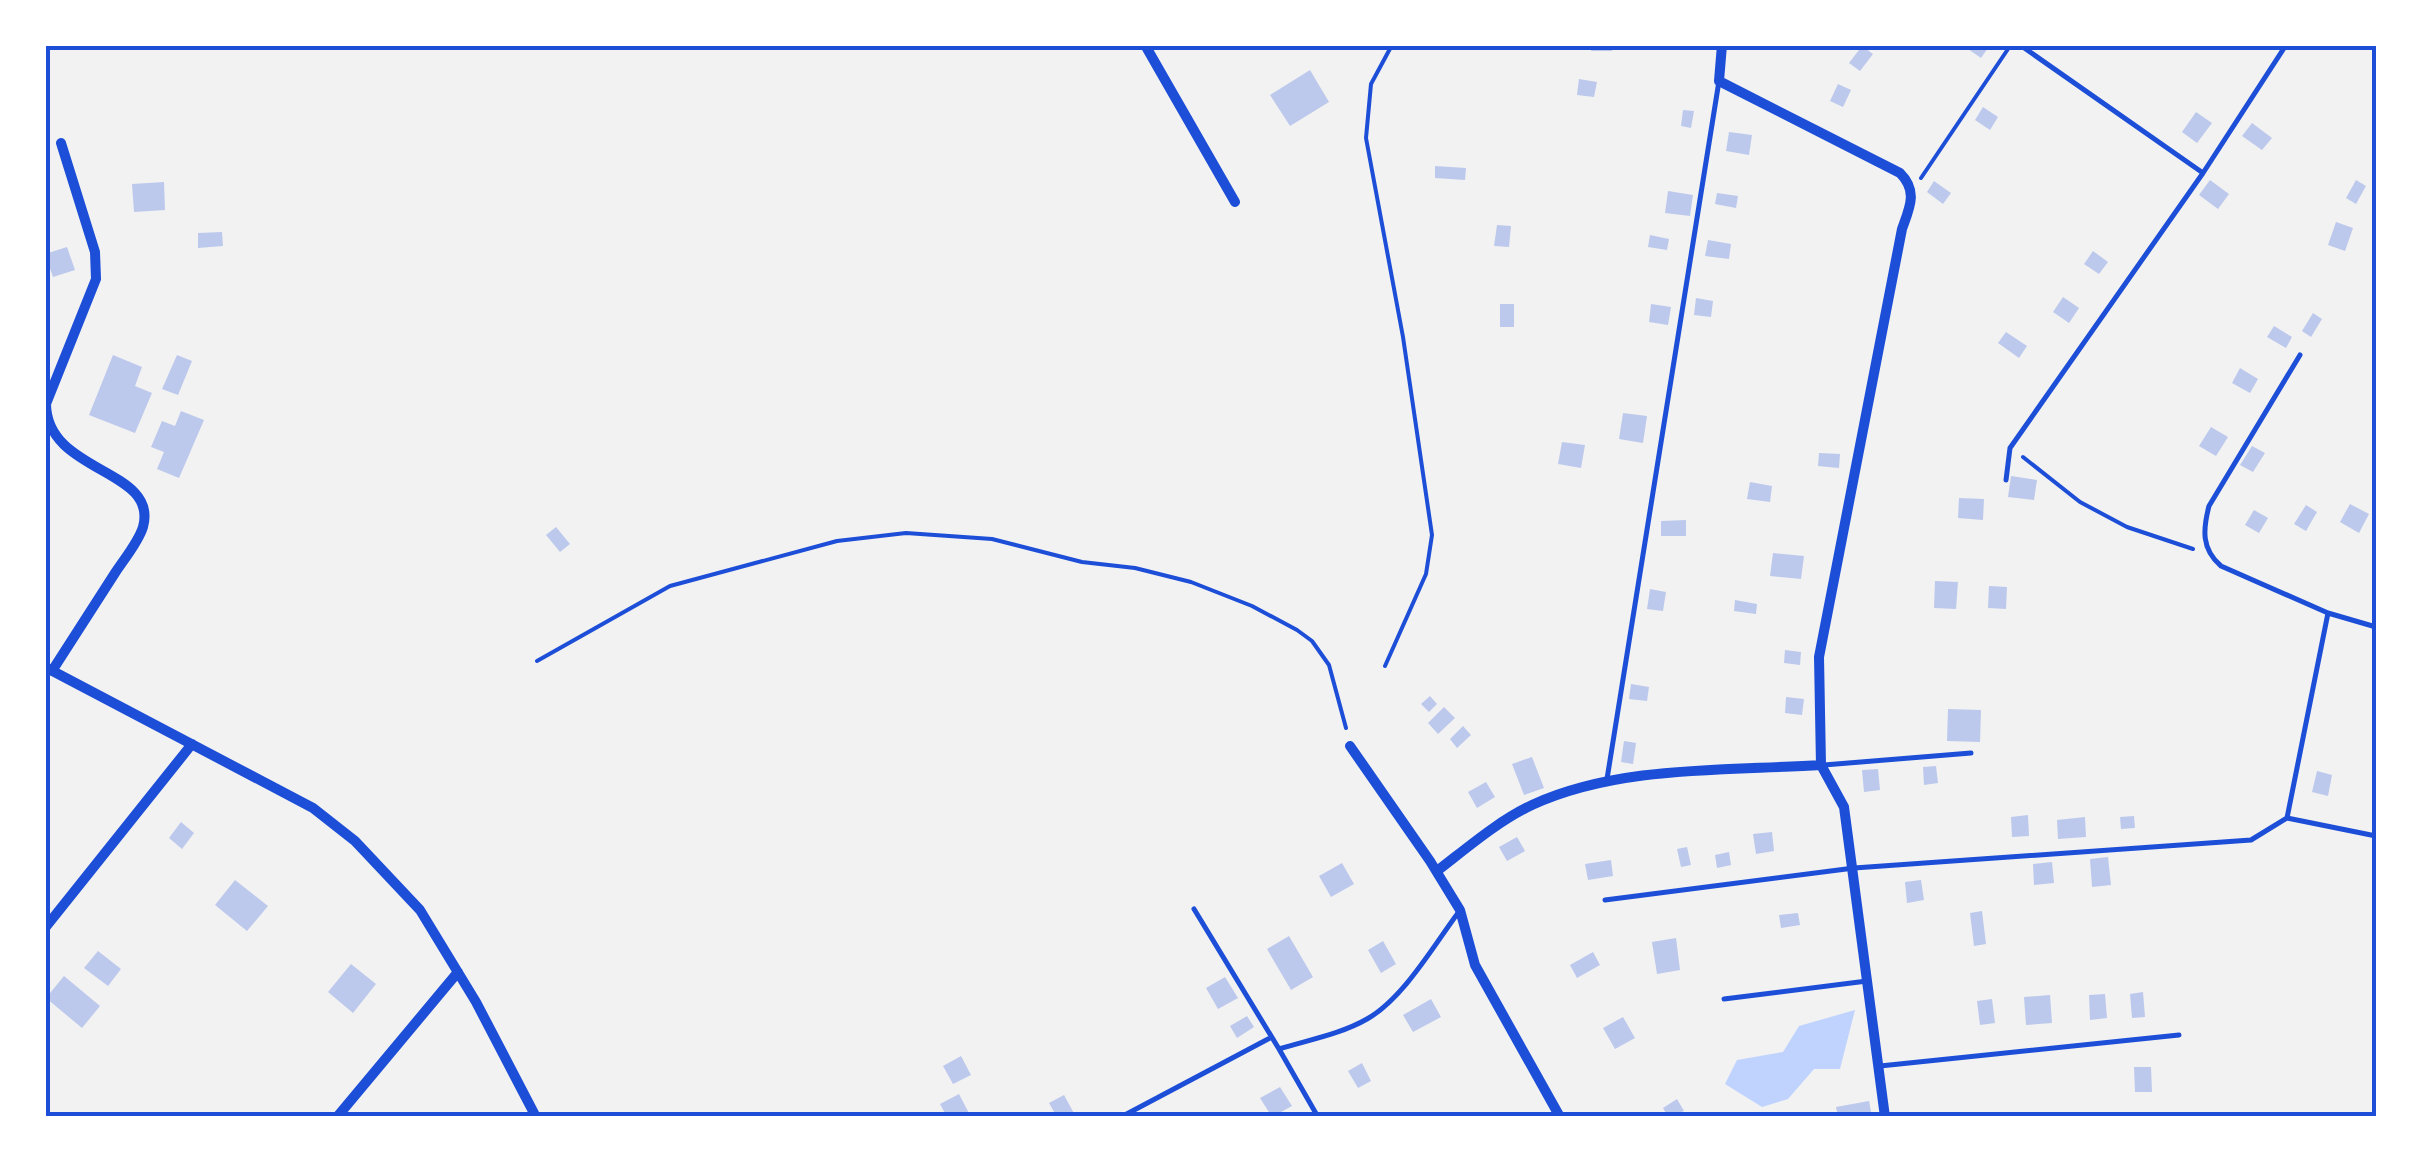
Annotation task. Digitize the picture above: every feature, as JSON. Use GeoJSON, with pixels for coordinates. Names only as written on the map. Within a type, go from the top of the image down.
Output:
{"type":"FeatureCollection","features":[{"type":"Feature","properties":{"kind":"street"},"geometry":{"type":"LineString","coordinates":[[1145,45],[1235,202]]}},
{"type":"Feature","properties":{"kind":"street"},"geometry":{"type":"LineString","coordinates":[[1722,45],[1720,81],[1900,173],[1912,192],[1819,656],[1821,765],[1844,807],[1885,1117]]}},
{"type":"Feature","properties":{"kind":"street"},"geometry":{"type":"LineString","coordinates":[[61,143],[95,252],[96,278],[46,404],[46,420],[68,450],[134,491],[144,511],[138,538],[49,669],[313,808],[355,841],[420,910],[536,1117]]}},
{"type":"Feature","properties":{"kind":"street"},"geometry":{"type":"LineString","coordinates":[[45,928],[192,744]]}},
{"type":"Feature","properties":{"kind":"street"},"geometry":{"type":"LineString","coordinates":[[1350,746],[1460,910],[1475,965],[1560,1117]]}},
{"type":"Feature","properties":{"kind":"street"},"geometry":{"type":"LineString","coordinates":[[1437,872],[1531,806],[1607,779],[1821,765]]}},
{"type":"Feature","properties":{"kind":"street"},"geometry":{"type":"LineString","coordinates":[[338,1117],[458,972]]}},
{"type":"Feature","properties":{"kind":"lane"},"geometry":{"type":"LineString","coordinates":[[2020,45],[2203,173]]}},
{"type":"Feature","properties":{"kind":"lane"},"geometry":{"type":"LineString","coordinates":[[2006,480],[2010,448],[2203,173],[2286,45]]}},
{"type":"Feature","properties":{"kind":"lane"},"geometry":{"type":"LineString","coordinates":[[1607,779],[1720,81]]}},
{"type":"Feature","properties":{"kind":"lane"},"geometry":{"type":"LineString","coordinates":[[2300,355],[2209,506],[2204,526],[2211,557],[2221,566],[2328,613],[2376,627]]}},
{"type":"Feature","properties":{"kind":"lane"},"geometry":{"type":"LineString","coordinates":[[2287,818],[2328,613]]}},
{"type":"Feature","properties":{"kind":"lane"},"geometry":{"type":"LineString","coordinates":[[1821,765],[1971,753]]}},
{"type":"Feature","properties":{"kind":"lane"},"geometry":{"type":"LineString","coordinates":[[1605,900],[1854,868],[2251,840],[2287,818],[2376,836]]}},
{"type":"Feature","properties":{"kind":"lane"},"geometry":{"type":"LineString","coordinates":[[1194,909],[1318,1117]]}},
{"type":"Feature","properties":{"kind":"lane"},"geometry":{"type":"LineString","coordinates":[[1279,1049],[1343,1030],[1370,1017],[1397,993],[1460,910]]}},
{"type":"Feature","properties":{"kind":"lane"},"geometry":{"type":"LineString","coordinates":[[1724,1000],[1866,982]]}},
{"type":"Feature","properties":{"kind":"lane"},"geometry":{"type":"LineString","coordinates":[[1877,1066],[2179,1035]]}},
{"type":"Feature","properties":{"kind":"lane"},"geometry":{"type":"LineString","coordinates":[[1121,1117],[1270,1038]]}},
{"type":"Feature","properties":{"kind":"path"},"geometry":{"type":"LineString","coordinates":[[1385,666],[1426,574],[1432,535],[1403,336],[1366,138],[1371,84],[1392,45]]}},
{"type":"Feature","properties":{"kind":"path"},"geometry":{"type":"LineString","coordinates":[[1912,192],[2010,45]]}},
{"type":"Feature","properties":{"kind":"path"},"geometry":{"type":"LineString","coordinates":[[2010,448],[2080,502],[2126,527],[2211,557]]}},
{"type":"Feature","properties":{"kind":"path"},"geometry":{"type":"LineString","coordinates":[[537,661],[670,586],[837,540],[906,533],[992,539],[1082,562],[1135,568],[1191,582],[1252,606],[1297,630],[1312,642],[1328,665],[1350,746]]}},
{"type":"Feature","properties":{"kind":"water"},"geometry":{"type":"Polygon","coordinates":[[[1855,1010],[1840,1069],[1814,1069],[1788,1099],[1762,1107],[1725,1084],[1737,1060],[1783,1052],[1799,1026],[1855,1010]]]}},
{"type":"Feature","properties":{"kind":"building"},"geometry":{"type":"Polygon","coordinates":[[[1591,45],[1613,45],[1612,51],[1591,51],[1591,45]]]}},
{"type":"Feature","properties":{"kind":"building"},"geometry":{"type":"Polygon","coordinates":[[[1970,45],[1990,45],[1981,58],[1968,49],[1970,45]]]}},
{"type":"Feature","properties":{"kind":"building"},"geometry":{"type":"Polygon","coordinates":[[[1862,46],[1873,54],[1860,71],[1849,63],[1862,46]]]}},
{"type":"Feature","properties":{"kind":"building"},"geometry":{"type":"Polygon","coordinates":[[[1310,70],[1329,102],[1290,126],[1270,95],[1310,70]]]}},
{"type":"Feature","properties":{"kind":"building"},"geometry":{"type":"Polygon","coordinates":[[[1579,79],[1597,82],[1594,97],[1577,95],[1579,79]]]}},
{"type":"Feature","properties":{"kind":"building"},"geometry":{"type":"Polygon","coordinates":[[[1838,84],[1851,90],[1843,107],[1830,101],[1838,84]]]}},
{"type":"Feature","properties":{"kind":"building"},"geometry":{"type":"Polygon","coordinates":[[[1983,107],[1998,117],[1990,130],[1975,120],[1983,107]]]}},
{"type":"Feature","properties":{"kind":"building"},"geometry":{"type":"Polygon","coordinates":[[[1683,110],[1694,111],[1691,128],[1681,126],[1683,110]]]}},
{"type":"Feature","properties":{"kind":"building"},"geometry":{"type":"Polygon","coordinates":[[[2196,112],[2212,123],[2197,143],[2182,132],[2196,112]]]}},
{"type":"Feature","properties":{"kind":"building"},"geometry":{"type":"Polygon","coordinates":[[[2252,123],[2272,138],[2262,150],[2242,136],[2252,123]]]}},
{"type":"Feature","properties":{"kind":"building"},"geometry":{"type":"Polygon","coordinates":[[[1729,132],[1752,135],[1749,155],[1726,151],[1729,132]]]}},
{"type":"Feature","properties":{"kind":"building"},"geometry":{"type":"Polygon","coordinates":[[[1435,166],[1466,168],[1465,180],[1435,178],[1435,166]]]}},
{"type":"Feature","properties":{"kind":"building"},"geometry":{"type":"Polygon","coordinates":[[[2210,180],[2229,194],[2218,209],[2199,195],[2210,180]]]}},
{"type":"Feature","properties":{"kind":"building"},"geometry":{"type":"Polygon","coordinates":[[[2356,180],[2366,186],[2356,204],[2346,198],[2356,180]]]}},
{"type":"Feature","properties":{"kind":"building"},"geometry":{"type":"Polygon","coordinates":[[[1934,181],[1951,193],[1943,204],[1927,192],[1934,181]]]}},
{"type":"Feature","properties":{"kind":"building"},"geometry":{"type":"Polygon","coordinates":[[[164,182],[165,210],[134,212],[132,184],[164,182]]]}},
{"type":"Feature","properties":{"kind":"building"},"geometry":{"type":"Polygon","coordinates":[[[1668,191],[1693,195],[1690,216],[1665,213],[1668,191]]]}},
{"type":"Feature","properties":{"kind":"building"},"geometry":{"type":"Polygon","coordinates":[[[1717,193],[1738,196],[1736,208],[1715,204],[1717,193]]]}},
{"type":"Feature","properties":{"kind":"building"},"geometry":{"type":"Polygon","coordinates":[[[2336,222],[2353,228],[2345,251],[2328,245],[2336,222]]]}},
{"type":"Feature","properties":{"kind":"building"},"geometry":{"type":"Polygon","coordinates":[[[1497,225],[1511,226],[1509,247],[1494,246],[1497,225]]]}},
{"type":"Feature","properties":{"kind":"building"},"geometry":{"type":"Polygon","coordinates":[[[222,232],[223,246],[198,248],[198,233],[222,232]]]}},
{"type":"Feature","properties":{"kind":"building"},"geometry":{"type":"Polygon","coordinates":[[[1650,235],[1669,239],[1667,250],[1648,247],[1650,235]]]}},
{"type":"Feature","properties":{"kind":"building"},"geometry":{"type":"Polygon","coordinates":[[[1708,240],[1731,244],[1729,259],[1705,256],[1708,240]]]}},
{"type":"Feature","properties":{"kind":"building"},"geometry":{"type":"Polygon","coordinates":[[[67,247],[75,270],[53,277],[45,254],[67,247]]]}},
{"type":"Feature","properties":{"kind":"building"},"geometry":{"type":"Polygon","coordinates":[[[2093,251],[2108,262],[2099,274],[2084,264],[2093,251]]]}},
{"type":"Feature","properties":{"kind":"building"},"geometry":{"type":"Polygon","coordinates":[[[2063,297],[2079,308],[2069,323],[2053,312],[2063,297]]]}},
{"type":"Feature","properties":{"kind":"building"},"geometry":{"type":"Polygon","coordinates":[[[1696,298],[1713,301],[1711,317],[1694,315],[1696,298]]]}},
{"type":"Feature","properties":{"kind":"building"},"geometry":{"type":"Polygon","coordinates":[[[1500,304],[1514,304],[1514,327],[1500,327],[1500,304]]]}},
{"type":"Feature","properties":{"kind":"building"},"geometry":{"type":"Polygon","coordinates":[[[1651,304],[1671,307],[1668,325],[1649,322],[1651,304]]]}},
{"type":"Feature","properties":{"kind":"building"},"geometry":{"type":"Polygon","coordinates":[[[2313,313],[2322,319],[2311,337],[2302,331],[2313,313]]]}},
{"type":"Feature","properties":{"kind":"building"},"geometry":{"type":"Polygon","coordinates":[[[2274,326],[2292,337],[2286,348],[2267,337],[2274,326]]]}},
{"type":"Feature","properties":{"kind":"building"},"geometry":{"type":"Polygon","coordinates":[[[2006,332],[2027,346],[2019,358],[1998,343],[2006,332]]]}},
{"type":"Feature","properties":{"kind":"building"},"geometry":{"type":"Polygon","coordinates":[[[113,355],[142,367],[135,386],[152,393],[135,433],[89,415],[113,355]]]}},
{"type":"Feature","properties":{"kind":"building"},"geometry":{"type":"Polygon","coordinates":[[[177,355],[192,361],[178,395],[162,389],[177,355]]]}},
{"type":"Feature","properties":{"kind":"building"},"geometry":{"type":"Polygon","coordinates":[[[2240,368],[2258,379],[2250,393],[2232,383],[2240,368]]]}},
{"type":"Feature","properties":{"kind":"building"},"geometry":{"type":"Polygon","coordinates":[[[181,411],[204,420],[179,478],[157,469],[164,452],[151,447],[162,421],[175,426],[181,411]]]}},
{"type":"Feature","properties":{"kind":"building"},"geometry":{"type":"Polygon","coordinates":[[[1623,413],[1647,416],[1643,443],[1619,439],[1623,413]]]}},
{"type":"Feature","properties":{"kind":"building"},"geometry":{"type":"Polygon","coordinates":[[[2211,427],[2228,437],[2216,456],[2199,446],[2211,427]]]}},
{"type":"Feature","properties":{"kind":"building"},"geometry":{"type":"Polygon","coordinates":[[[1562,442],[1585,445],[1581,468],[1558,464],[1562,442]]]}},
{"type":"Feature","properties":{"kind":"building"},"geometry":{"type":"Polygon","coordinates":[[[2252,446],[2265,453],[2253,472],[2240,465],[2252,446]]]}},
{"type":"Feature","properties":{"kind":"building"},"geometry":{"type":"Polygon","coordinates":[[[1819,453],[1840,454],[1839,468],[1818,466],[1819,453]]]}},
{"type":"Feature","properties":{"kind":"building"},"geometry":{"type":"Polygon","coordinates":[[[2011,476],[2037,480],[2034,500],[2008,497],[2011,476]]]}},
{"type":"Feature","properties":{"kind":"building"},"geometry":{"type":"Polygon","coordinates":[[[1750,482],[1772,486],[1770,502],[1747,499],[1750,482]]]}},
{"type":"Feature","properties":{"kind":"building"},"geometry":{"type":"Polygon","coordinates":[[[1959,498],[1984,499],[1983,520],[1958,518],[1959,498]]]}},
{"type":"Feature","properties":{"kind":"building"},"geometry":{"type":"Polygon","coordinates":[[[2350,504],[2369,514],[2359,533],[2340,522],[2350,504]]]}},
{"type":"Feature","properties":{"kind":"building"},"geometry":{"type":"Polygon","coordinates":[[[2306,505],[2317,512],[2306,531],[2294,524],[2306,505]]]}},
{"type":"Feature","properties":{"kind":"building"},"geometry":{"type":"Polygon","coordinates":[[[2254,510],[2268,518],[2259,533],[2245,525],[2254,510]]]}},
{"type":"Feature","properties":{"kind":"building"},"geometry":{"type":"Polygon","coordinates":[[[1686,520],[1686,536],[1661,536],[1661,521],[1686,520]]]}},
{"type":"Feature","properties":{"kind":"building"},"geometry":{"type":"Polygon","coordinates":[[[556,527],[570,544],[560,552],[546,535],[556,527]]]}},
{"type":"Feature","properties":{"kind":"building"},"geometry":{"type":"Polygon","coordinates":[[[1773,553],[1804,556],[1801,579],[1770,576],[1773,553]]]}},
{"type":"Feature","properties":{"kind":"building"},"geometry":{"type":"Polygon","coordinates":[[[1935,581],[1958,582],[1956,609],[1934,608],[1935,581]]]}},
{"type":"Feature","properties":{"kind":"building"},"geometry":{"type":"Polygon","coordinates":[[[1989,586],[2007,587],[2006,609],[1988,608],[1989,586]]]}},
{"type":"Feature","properties":{"kind":"building"},"geometry":{"type":"Polygon","coordinates":[[[1650,589],[1666,592],[1663,611],[1647,609],[1650,589]]]}},
{"type":"Feature","properties":{"kind":"building"},"geometry":{"type":"Polygon","coordinates":[[[1735,600],[1757,604],[1756,614],[1734,611],[1735,600]]]}},
{"type":"Feature","properties":{"kind":"building"},"geometry":{"type":"Polygon","coordinates":[[[1785,650],[1801,652],[1800,665],[1784,663],[1785,650]]]}},
{"type":"Feature","properties":{"kind":"building"},"geometry":{"type":"Polygon","coordinates":[[[1631,684],[1649,687],[1647,701],[1629,699],[1631,684]]]}},
{"type":"Feature","properties":{"kind":"building"},"geometry":{"type":"Polygon","coordinates":[[[1430,696],[1437,704],[1429,712],[1421,704],[1430,696]]]}},
{"type":"Feature","properties":{"kind":"building"},"geometry":{"type":"Polygon","coordinates":[[[1786,697],[1804,699],[1802,715],[1785,713],[1786,697]]]}},
{"type":"Feature","properties":{"kind":"building"},"geometry":{"type":"Polygon","coordinates":[[[1444,707],[1455,718],[1438,734],[1428,723],[1444,707]]]}},
{"type":"Feature","properties":{"kind":"building"},"geometry":{"type":"Polygon","coordinates":[[[1948,709],[1981,710],[1980,742],[1947,741],[1948,709]]]}},
{"type":"Feature","properties":{"kind":"building"},"geometry":{"type":"Polygon","coordinates":[[[1463,726],[1471,735],[1457,748],[1450,739],[1463,726]]]}},
{"type":"Feature","properties":{"kind":"building"},"geometry":{"type":"Polygon","coordinates":[[[1624,741],[1636,743],[1633,764],[1621,762],[1624,741]]]}},
{"type":"Feature","properties":{"kind":"building"},"geometry":{"type":"Polygon","coordinates":[[[1532,757],[1544,788],[1524,795],[1512,764],[1532,757]]]}},
{"type":"Feature","properties":{"kind":"building"},"geometry":{"type":"Polygon","coordinates":[[[1936,766],[1938,783],[1924,785],[1923,767],[1936,766]]]}},
{"type":"Feature","properties":{"kind":"building"},"geometry":{"type":"Polygon","coordinates":[[[1878,769],[1880,790],[1864,792],[1862,770],[1878,769]]]}},
{"type":"Feature","properties":{"kind":"building"},"geometry":{"type":"Polygon","coordinates":[[[2317,771],[2332,775],[2328,796],[2312,792],[2317,771]]]}},
{"type":"Feature","properties":{"kind":"building"},"geometry":{"type":"Polygon","coordinates":[[[1486,782],[1495,797],[1477,808],[1468,792],[1486,782]]]}},
{"type":"Feature","properties":{"kind":"building"},"geometry":{"type":"Polygon","coordinates":[[[2028,815],[2029,836],[2012,837],[2011,817],[2028,815]]]}},
{"type":"Feature","properties":{"kind":"building"},"geometry":{"type":"Polygon","coordinates":[[[2134,816],[2135,828],[2121,829],[2120,817],[2134,816]]]}},
{"type":"Feature","properties":{"kind":"building"},"geometry":{"type":"Polygon","coordinates":[[[2085,817],[2086,837],[2058,839],[2057,820],[2085,817]]]}},
{"type":"Feature","properties":{"kind":"building"},"geometry":{"type":"Polygon","coordinates":[[[181,822],[194,833],[182,849],[169,838],[181,822]]]}},
{"type":"Feature","properties":{"kind":"building"},"geometry":{"type":"Polygon","coordinates":[[[1772,832],[1774,851],[1756,854],[1753,834],[1772,832]]]}},
{"type":"Feature","properties":{"kind":"building"},"geometry":{"type":"Polygon","coordinates":[[[1517,837],[1525,851],[1507,861],[1499,847],[1517,837]]]}},
{"type":"Feature","properties":{"kind":"building"},"geometry":{"type":"Polygon","coordinates":[[[1687,847],[1691,865],[1681,867],[1677,849],[1687,847]]]}},
{"type":"Feature","properties":{"kind":"building"},"geometry":{"type":"Polygon","coordinates":[[[1729,852],[1731,865],[1717,868],[1715,855],[1729,852]]]}},
{"type":"Feature","properties":{"kind":"building"},"geometry":{"type":"Polygon","coordinates":[[[2108,857],[2111,885],[2092,887],[2090,859],[2108,857]]]}},
{"type":"Feature","properties":{"kind":"building"},"geometry":{"type":"Polygon","coordinates":[[[1611,860],[1613,876],[1588,880],[1585,864],[1611,860]]]}},
{"type":"Feature","properties":{"kind":"building"},"geometry":{"type":"Polygon","coordinates":[[[2052,862],[2054,883],[2034,885],[2033,864],[2052,862]]]}},
{"type":"Feature","properties":{"kind":"building"},"geometry":{"type":"Polygon","coordinates":[[[1342,863],[1354,884],[1331,897],[1319,876],[1342,863]]]}},
{"type":"Feature","properties":{"kind":"building"},"geometry":{"type":"Polygon","coordinates":[[[235,880],[268,906],[247,931],[215,905],[235,880]]]}},
{"type":"Feature","properties":{"kind":"building"},"geometry":{"type":"Polygon","coordinates":[[[1921,880],[1924,900],[1907,903],[1905,882],[1921,880]]]}},
{"type":"Feature","properties":{"kind":"building"},"geometry":{"type":"Polygon","coordinates":[[[1982,911],[1986,944],[1974,946],[1970,913],[1982,911]]]}},
{"type":"Feature","properties":{"kind":"building"},"geometry":{"type":"Polygon","coordinates":[[[1798,913],[1800,925],[1781,928],[1779,915],[1798,913]]]}},
{"type":"Feature","properties":{"kind":"building"},"geometry":{"type":"Polygon","coordinates":[[[1289,936],[1313,977],[1291,990],[1267,949],[1289,936]]]}},
{"type":"Feature","properties":{"kind":"building"},"geometry":{"type":"Polygon","coordinates":[[[1676,938],[1680,970],[1657,974],[1652,942],[1676,938]]]}},
{"type":"Feature","properties":{"kind":"building"},"geometry":{"type":"Polygon","coordinates":[[[1383,941],[1396,964],[1381,973],[1368,950],[1383,941]]]}},
{"type":"Feature","properties":{"kind":"building"},"geometry":{"type":"Polygon","coordinates":[[[98,951],[121,969],[108,986],[84,968],[98,951]]]}},
{"type":"Feature","properties":{"kind":"building"},"geometry":{"type":"Polygon","coordinates":[[[1593,952],[1600,965],[1577,978],[1570,965],[1593,952]]]}},
{"type":"Feature","properties":{"kind":"building"},"geometry":{"type":"Polygon","coordinates":[[[351,964],[376,984],[353,1013],[328,992],[351,964]]]}},
{"type":"Feature","properties":{"kind":"building"},"geometry":{"type":"Polygon","coordinates":[[[64,976],[100,1006],[82,1028],[46,998],[64,976]]]}},
{"type":"Feature","properties":{"kind":"building"},"geometry":{"type":"Polygon","coordinates":[[[1225,977],[1238,998],[1218,1009],[1206,988],[1225,977]]]}},
{"type":"Feature","properties":{"kind":"building"},"geometry":{"type":"Polygon","coordinates":[[[2143,992],[2145,1017],[2132,1018],[2130,994],[2143,992]]]}},
{"type":"Feature","properties":{"kind":"building"},"geometry":{"type":"Polygon","coordinates":[[[2105,994],[2107,1018],[2090,1020],[2089,995],[2105,994]]]}},
{"type":"Feature","properties":{"kind":"building"},"geometry":{"type":"Polygon","coordinates":[[[2050,995],[2052,1023],[2026,1025],[2024,997],[2050,995]]]}},
{"type":"Feature","properties":{"kind":"building"},"geometry":{"type":"Polygon","coordinates":[[[1431,999],[1441,1017],[1413,1032],[1403,1015],[1431,999]]]}},
{"type":"Feature","properties":{"kind":"building"},"geometry":{"type":"Polygon","coordinates":[[[1992,999],[1995,1023],[1980,1025],[1977,1001],[1992,999]]]}},
{"type":"Feature","properties":{"kind":"building"},"geometry":{"type":"Polygon","coordinates":[[[1247,1016],[1254,1027],[1237,1038],[1230,1026],[1247,1016]]]}},
{"type":"Feature","properties":{"kind":"building"},"geometry":{"type":"Polygon","coordinates":[[[1623,1017],[1635,1038],[1615,1049],[1603,1028],[1623,1017]]]}},
{"type":"Feature","properties":{"kind":"building"},"geometry":{"type":"Polygon","coordinates":[[[961,1056],[971,1075],[953,1084],[943,1066],[961,1056]]]}},
{"type":"Feature","properties":{"kind":"building"},"geometry":{"type":"Polygon","coordinates":[[[1362,1063],[1371,1081],[1358,1088],[1348,1071],[1362,1063]]]}},
{"type":"Feature","properties":{"kind":"building"},"geometry":{"type":"Polygon","coordinates":[[[2134,1067],[2151,1067],[2152,1092],[2135,1092],[2134,1067]]]}},
{"type":"Feature","properties":{"kind":"building"},"geometry":{"type":"Polygon","coordinates":[[[1280,1087],[1292,1106],[1272,1117],[1260,1098],[1280,1087]]]}},
{"type":"Feature","properties":{"kind":"building"},"geometry":{"type":"Polygon","coordinates":[[[959,1094],[971,1117],[947,1117],[940,1104],[959,1094]]]}},
{"type":"Feature","properties":{"kind":"building"},"geometry":{"type":"Polygon","coordinates":[[[1064,1095],[1076,1117],[1057,1117],[1049,1103],[1064,1095]]]}},
{"type":"Feature","properties":{"kind":"building"},"geometry":{"type":"Polygon","coordinates":[[[1677,1099],[1684,1111],[1668,1117],[1663,1108],[1677,1099]]]}},
{"type":"Feature","properties":{"kind":"building"},"geometry":{"type":"Polygon","coordinates":[[[1869,1101],[1872,1117],[1838,1117],[1836,1107],[1869,1101]]]}}]}
